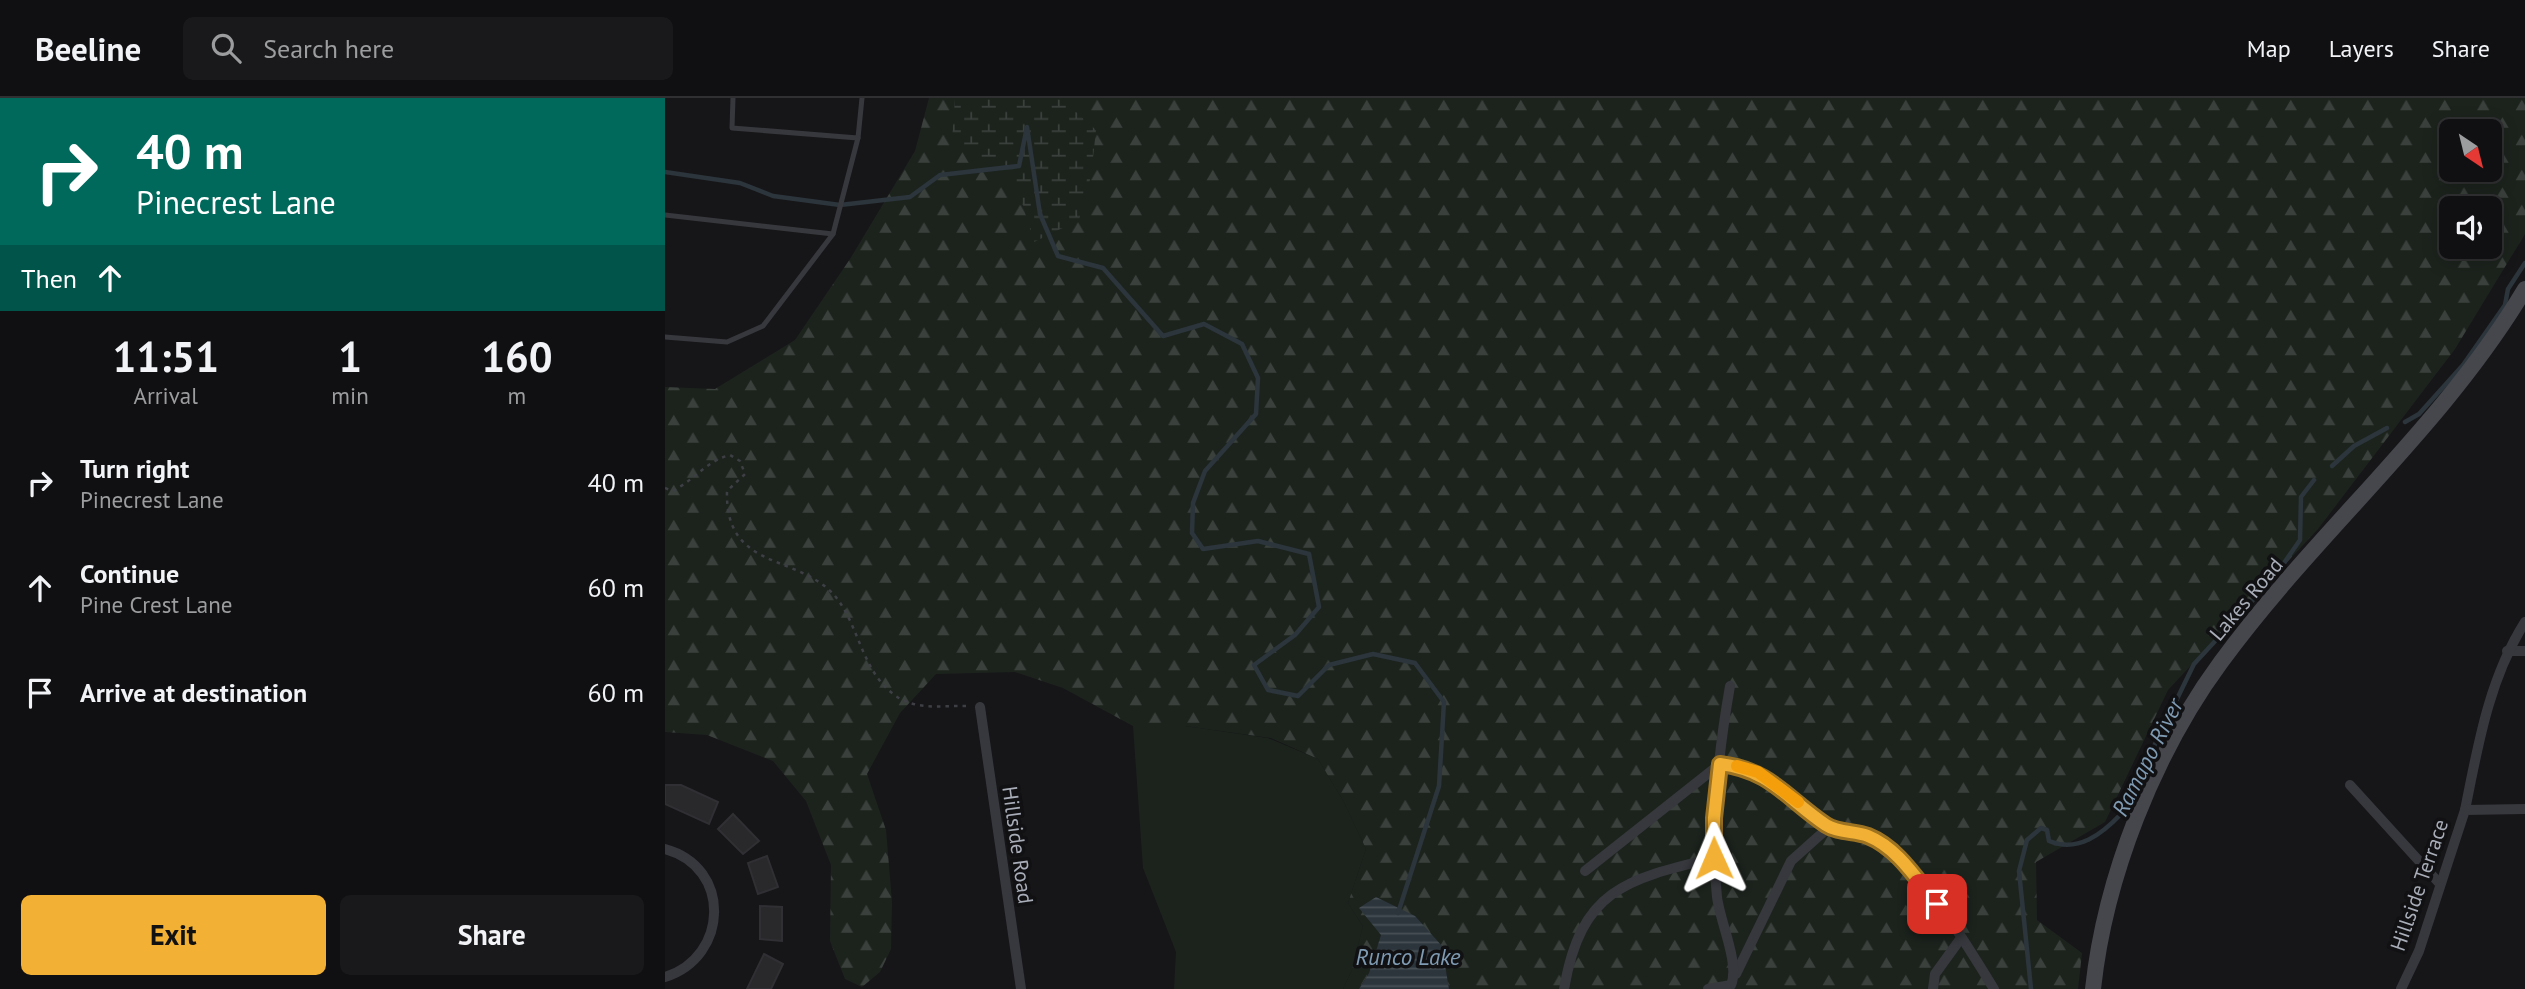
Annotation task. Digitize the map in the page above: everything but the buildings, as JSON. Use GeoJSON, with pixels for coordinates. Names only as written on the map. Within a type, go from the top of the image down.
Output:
{"type":"FeatureCollection","features":[{"type":"Feature","properties":{"kind":"main road","name":"Lakes Road"},"geometry":{"type":"LineString","coordinates":[[2093,989],[2114,889],[2129,838],[2145,796],[2194,703],[2221,662],[2268,604],[2474,368],[2525,289]]}},
{"type":"Feature","properties":{"kind":"street"},"geometry":{"type":"LineString","coordinates":[[2465,810],[2481,730],[2507,651],[2525,622]]}},
{"type":"Feature","properties":{"kind":"street"},"geometry":{"type":"LineString","coordinates":[[2507,651],[2525,651]]}},
{"type":"Feature","properties":{"kind":"street"},"geometry":{"type":"LineString","coordinates":[[1730,686],[1714,818],[1714,858],[1719,917],[1736,974]]}},
{"type":"Feature","properties":{"kind":"street","name":"Hillside Road"},"geometry":{"type":"LineString","coordinates":[[980,707],[1021,989]]}},
{"type":"Feature","properties":{"kind":"street"},"geometry":{"type":"LineString","coordinates":[[1720,764],[1758,772],[1829,827],[1855,832],[1885,845],[1907,867],[1961,937],[1994,989]]}},
{"type":"Feature","properties":{"kind":"street"},"geometry":{"type":"LineString","coordinates":[[1585,871],[1720,764]]}},
{"type":"Feature","properties":{"kind":"street"},"geometry":{"type":"LineString","coordinates":[[2350,785],[2440,884]]}},
{"type":"Feature","properties":{"kind":"street","name":"Hillside Terrace"},"geometry":{"type":"LineString","coordinates":[[2401,989],[2419,951],[2465,810],[2525,809]]}},
{"type":"Feature","properties":{"kind":"street"},"geometry":{"type":"LineString","coordinates":[[1708,989],[1731,985],[1791,861],[1829,827]]}},
{"type":"Feature","properties":{"kind":"street"},"geometry":{"type":"LineString","coordinates":[[665,849],[697,868],[715,902],[715,923],[709,941],[697,958],[680,973],[665,977]]}},
{"type":"Feature","properties":{"kind":"street"},"geometry":{"type":"LineString","coordinates":[[1564,989],[1575,939],[1597,907],[1639,880],[1663,870],[1714,858]]}},
{"type":"Feature","properties":{"kind":"street"},"geometry":{"type":"LineString","coordinates":[[1933,989],[1935,974],[1961,937]]}},
{"type":"Feature","properties":{"kind":"lane"},"geometry":{"type":"LineString","coordinates":[[733,98],[732,128],[858,138]]}},
{"type":"Feature","properties":{"kind":"lane"},"geometry":{"type":"LineString","coordinates":[[665,337],[727,342],[763,326],[833,234],[858,138],[862,98]]}},
{"type":"Feature","properties":{"kind":"lane"},"geometry":{"type":"LineString","coordinates":[[665,215],[833,234]]}},
{"type":"Feature","properties":{"kind":"path"},"geometry":{"type":"LineString","coordinates":[[665,488],[672,492],[687,484],[701,469],[721,457],[730,455],[740,461],[745,474],[727,491],[727,511],[742,539],[762,558],[794,570],[828,588],[846,612],[873,672],[892,694],[920,707],[980,707]]}},
{"type":"Feature","properties":{"kind":"green space"},"geometry":{"type":"Polygon","coordinates":[[[929,98],[2525,98],[2525,234],[2455,349],[2318,529],[2168,690],[2105,822],[2036,862],[2037,920],[2082,953],[2078,989],[1449,989],[1442,946],[1381,935],[1369,973],[1359,989],[1343,989],[1352,970],[1363,926],[1348,903],[1366,849],[1344,802],[1318,759],[1271,738],[1185,726],[1133,726],[1063,688],[1015,672],[936,674],[900,713],[867,774],[886,830],[892,902],[891,949],[880,972],[862,987],[845,979],[830,941],[831,865],[806,801],[773,761],[707,735],[665,732],[665,387],[715,389],[795,340],[850,259],[915,151],[929,98]]]}},
{"type":"Feature","properties":{"kind":"green space"},"geometry":{"type":"Polygon","coordinates":[[[955,98],[1067,98],[1065,102],[1096,130],[1091,176],[1079,220],[1034,242],[1017,186],[993,173],[952,141],[955,98]]]}},
{"type":"Feature","properties":{"kind":"green space"},"geometry":{"type":"Polygon","coordinates":[[[1133,726],[1185,726],[1268,738],[1318,759],[1344,802],[1366,849],[1348,903],[1363,926],[1352,970],[1343,989],[1174,989],[1176,952],[1143,868],[1133,726]]]}},
{"type":"Feature","properties":{"kind":"water","name":"Runco Lake"},"geometry":{"type":"Polygon","coordinates":[[[1376,897],[1415,916],[1442,946],[1449,989],[1359,989],[1369,973],[1381,935],[1359,908],[1376,897]]]}},
{"type":"Feature","properties":{"kind":"waterway"},"geometry":{"type":"LineString","coordinates":[[665,172],[740,183],[773,196],[840,205],[910,197],[940,175],[1019,166],[1027,127],[1040,214],[1058,256],[1103,268],[1163,336],[1204,324],[1242,344],[1258,378],[1256,414],[1205,471],[1193,503],[1192,533],[1203,549],[1258,541],[1309,554],[1319,607],[1295,635],[1254,665],[1268,690],[1298,696],[1329,665],[1373,654],[1415,663],[1444,702],[1439,786],[1398,913]]}},
{"type":"Feature","properties":{"kind":"waterway","name":"Ramapo River"},"geometry":{"type":"LineString","coordinates":[[2405,422],[2419,414],[2463,365],[2505,305],[2508,289],[2525,263]]}},
{"type":"Feature","properties":{"kind":"waterway","name":"Ramapo River"},"geometry":{"type":"LineString","coordinates":[[2332,466],[2354,446],[2387,428]]}},
{"type":"Feature","properties":{"kind":"waterway","name":"Ramapo River"},"geometry":{"type":"LineString","coordinates":[[2031,989],[2019,871],[2027,840],[2041,828],[2047,830],[2049,841],[2070,845],[2080,843],[2098,834],[2121,814],[2194,664],[2275,576],[2300,540],[2301,497],[2314,480]]}},
{"type":"Feature","properties":{"kind":"slow traffic"},"geometry":{"type":"LineString","coordinates":[[1737,766],[1758,772],[1798,802]]}},
{"type":"Feature","properties":{"kind":"route"},"geometry":{"type":"LineString","coordinates":[[1714,858],[1714,818],[1720,764],[1742,766],[1758,772],[1779,786],[1829,827],[1855,832],[1885,845],[1937,904]]}}]}
